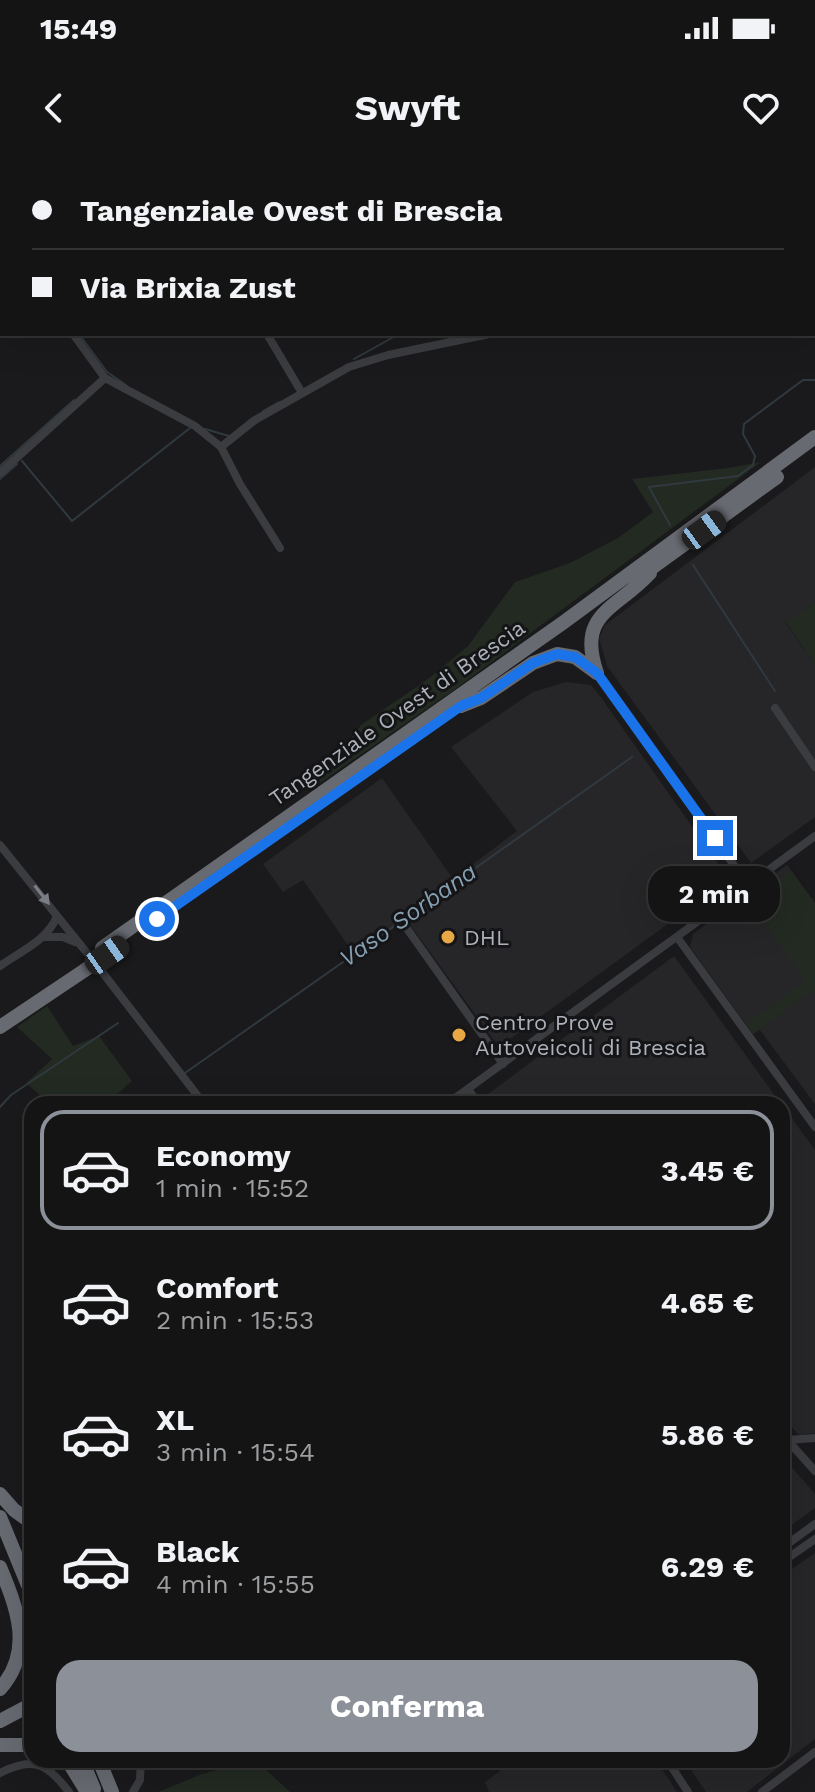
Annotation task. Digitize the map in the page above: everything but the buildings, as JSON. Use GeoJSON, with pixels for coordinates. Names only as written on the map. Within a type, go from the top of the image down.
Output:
{"type":"FeatureCollection","features":[{"type":"Feature","properties":{"kind":"highway","name":"Tangenziale Ovest di Brescia"},"geometry":{"type":"LineString","coordinates":[[0,1027],[815,437]]}},
{"type":"Feature","properties":{"kind":"highway","name":"Tangenziale Ovest di Brescia"},"geometry":{"type":"LineString","coordinates":[[0,1018],[461,706],[815,449]]}},
{"type":"Feature","properties":{"kind":"highway"},"geometry":{"type":"LineString","coordinates":[[597,673],[589,646],[594,625],[659,563]]}},
{"type":"Feature","properties":{"kind":"highway"},"geometry":{"type":"LineString","coordinates":[[461,706],[481,698],[533,663],[557,654],[575,657],[597,673]]}},
{"type":"Feature","properties":{"kind":"highway"},"geometry":{"type":"LineString","coordinates":[[0,1494],[24,1517]]}},
{"type":"Feature","properties":{"kind":"highway"},"geometry":{"type":"LineString","coordinates":[[0,1517],[24,1576]]}},
{"type":"Feature","properties":{"kind":"highway"},"geometry":{"type":"LineString","coordinates":[[0,1557],[24,1616]]}},
{"type":"Feature","properties":{"kind":"highway"},"geometry":{"type":"LineString","coordinates":[[0,1567],[17,1610],[21,1638],[14,1668],[0,1689]]}},
{"type":"Feature","properties":{"kind":"highway"},"geometry":{"type":"LineString","coordinates":[[0,1721],[24,1708]]}},
{"type":"Feature","properties":{"kind":"highway"},"geometry":{"type":"LineString","coordinates":[[0,1745],[24,1745]]}},
{"type":"Feature","properties":{"kind":"highway"},"geometry":{"type":"LineString","coordinates":[[71,1768],[87,1792]]}},
{"type":"Feature","properties":{"kind":"highway"},"geometry":{"type":"LineString","coordinates":[[85,1768],[95,1792]]}},
{"type":"Feature","properties":{"kind":"highway"},"geometry":{"type":"LineString","coordinates":[[102,1768],[112,1792]]}},
{"type":"Feature","properties":{"kind":"street"},"geometry":{"type":"LineString","coordinates":[[74,336],[105,378],[195,426],[221,447],[280,548]]}},
{"type":"Feature","properties":{"kind":"street"},"geometry":{"type":"LineString","coordinates":[[268,336],[302,393]]}},
{"type":"Feature","properties":{"kind":"street"},"geometry":{"type":"LineString","coordinates":[[221,447],[255,420],[349,367],[388,355],[479,336]]}},
{"type":"Feature","properties":{"kind":"street"},"geometry":{"type":"LineString","coordinates":[[0,473],[105,378]]}},
{"type":"Feature","properties":{"kind":"street"},"geometry":{"type":"LineString","coordinates":[[597,673],[748,885]]}},
{"type":"Feature","properties":{"kind":"street"},"geometry":{"type":"LineString","coordinates":[[775,708],[815,767]]}},
{"type":"Feature","properties":{"kind":"street"},"geometry":{"type":"LineString","coordinates":[[458,1096],[815,836]]}},
{"type":"Feature","properties":{"kind":"street"},"geometry":{"type":"LineString","coordinates":[[0,845],[198,1096]]}},
{"type":"Feature","properties":{"kind":"street"},"geometry":{"type":"LineString","coordinates":[[0,966],[43,937],[57,916]]}},
{"type":"Feature","properties":{"kind":"street"},"geometry":{"type":"LineString","coordinates":[[398,916],[503,1064]]}},
{"type":"Feature","properties":{"kind":"street"},"geometry":{"type":"LineString","coordinates":[[43,937],[63,937],[92,958]]}},
{"type":"Feature","properties":{"kind":"street"},"geometry":{"type":"LineString","coordinates":[[677,937],[815,1127]]}},
{"type":"Feature","properties":{"kind":"street"},"geometry":{"type":"LineString","coordinates":[[468,1089],[473,1096]]}},
{"type":"Feature","properties":{"kind":"street"},"geometry":{"type":"LineString","coordinates":[[790,1438],[815,1438]]}},
{"type":"Feature","properties":{"kind":"street"},"geometry":{"type":"LineString","coordinates":[[790,1444],[815,1471]]}},
{"type":"Feature","properties":{"kind":"street"},"geometry":{"type":"LineString","coordinates":[[790,1542],[815,1524]]}},
{"type":"Feature","properties":{"kind":"street"},"geometry":{"type":"LineString","coordinates":[[790,1556],[815,1539]]}},
{"type":"Feature","properties":{"kind":"street"},"geometry":{"type":"LineString","coordinates":[[762,1792],[815,1752]]}},
{"type":"Feature","properties":{"kind":"street"},"geometry":{"type":"LineString","coordinates":[[0,1773],[24,1763]]}},
{"type":"Feature","properties":{"kind":"street"},"geometry":{"type":"LineString","coordinates":[[45,1768],[69,1792]]}},
{"type":"Feature","properties":{"kind":"street"},"geometry":{"type":"LineString","coordinates":[[133,1792],[140,1780],[141,1768]]}},
{"type":"Feature","properties":{"kind":"street"},"geometry":{"type":"LineString","coordinates":[[672,1768],[688,1792]]}},
{"type":"Feature","properties":{"kind":"shaded area"},"geometry":{"type":"Polygon","coordinates":[[[761,462],[458,687],[314,787],[361,725],[428,679],[468,646],[515,582],[570,563],[618,538],[653,512],[632,479],[761,462]]]}},
{"type":"Feature","properties":{"kind":"shaded area"},"geometry":{"type":"Polygon","coordinates":[[[815,467],[815,603],[786,623],[815,665],[815,817],[751,863],[607,666],[599,638],[605,625],[815,467]]]}},
{"type":"Feature","properties":{"kind":"shaded area"},"geometry":{"type":"Polygon","coordinates":[[[815,603],[815,665],[786,622],[815,603]]]}},
{"type":"Feature","properties":{"kind":"shaded area"},"geometry":{"type":"Polygon","coordinates":[[[566,682],[591,685],[727,876],[724,883],[499,1047],[406,919],[356,957],[303,880],[283,892],[263,864],[382,778],[453,879],[517,831],[451,747],[533,692],[566,682]]]}},
{"type":"Feature","properties":{"kind":"shaded area"},"geometry":{"type":"Polygon","coordinates":[[[787,865],[815,903],[815,1104],[760,1030],[753,1034],[690,947],[693,934],[787,865]]]}},
{"type":"Feature","properties":{"kind":"shaded area"},"geometry":{"type":"Polygon","coordinates":[[[791,870],[815,903],[815,989],[753,1034],[746,1024],[806,980],[748,902],[791,870]]]}},
{"type":"Feature","properties":{"kind":"shaded area"},"geometry":{"type":"Polygon","coordinates":[[[674,956],[775,1096],[485,1096],[674,956]]]}},
{"type":"Feature","properties":{"kind":"shaded area"},"geometry":{"type":"Polygon","coordinates":[[[47,1006],[73,1046],[99,1036],[132,1081],[115,1096],[41,1096],[26,1083],[52,1059],[17,1027],[47,1006]]]}},
{"type":"Feature","properties":{"kind":"shaded area"},"geometry":{"type":"Polygon","coordinates":[[[790,1116],[815,1150],[815,1433],[799,1435],[790,1425],[790,1116]]]}},
{"type":"Feature","properties":{"kind":"shaded area"},"geometry":{"type":"Polygon","coordinates":[[[790,1465],[815,1494],[815,1508],[790,1526],[790,1465]]]}},
{"type":"Feature","properties":{"kind":"shaded area"},"geometry":{"type":"Polygon","coordinates":[[[815,1553],[815,1739],[790,1758],[790,1570],[815,1553]]]}},
{"type":"Feature","properties":{"kind":"shaded area"},"geometry":{"type":"Polygon","coordinates":[[[264,1768],[290,1792],[158,1792],[221,1769],[264,1768]]]}},
{"type":"Feature","properties":{"kind":"shaded area"},"geometry":{"type":"Polygon","coordinates":[[[504,1768],[661,1768],[677,1792],[489,1792],[485,1782],[504,1768]]]}},
{"type":"Feature","properties":{"kind":"shaded area"},"geometry":{"type":"Polygon","coordinates":[[[690,1768],[778,1768],[747,1792],[706,1792],[690,1768]]]}},
{"type":"Feature","properties":{"kind":"waterway"},"geometry":{"type":"LineString","coordinates":[[80,336],[107,372],[126,385]]}},
{"type":"Feature","properties":{"kind":"waterway"},"geometry":{"type":"LineString","coordinates":[[354,359],[395,336]]}},
{"type":"Feature","properties":{"kind":"waterway"},"geometry":{"type":"LineString","coordinates":[[670,525],[649,487],[738,476],[753,465],[755,456],[743,434],[744,424],[803,380],[815,380]]}},
{"type":"Feature","properties":{"kind":"waterway"},"geometry":{"type":"LineString","coordinates":[[0,466],[74,400]]}},
{"type":"Feature","properties":{"kind":"waterway"},"geometry":{"type":"LineString","coordinates":[[263,411],[279,402]]}},
{"type":"Feature","properties":{"kind":"waterway"},"geometry":{"type":"LineString","coordinates":[[22,461],[72,521],[190,428]]}},
{"type":"Feature","properties":{"kind":"waterway"},"geometry":{"type":"LineString","coordinates":[[205,429],[229,436]]}},
{"type":"Feature","properties":{"kind":"waterway"},"geometry":{"type":"LineString","coordinates":[[0,479],[17,464]]}},
{"type":"Feature","properties":{"kind":"waterway"},"geometry":{"type":"LineString","coordinates":[[693,565],[775,691]]}},
{"type":"Feature","properties":{"kind":"waterway","name":"Vaso Sorbana"},"geometry":{"type":"LineString","coordinates":[[405,918],[632,757]]}},
{"type":"Feature","properties":{"kind":"waterway","name":"Vaso Sorbana"},"geometry":{"type":"LineString","coordinates":[[185,1073],[400,922]]}},
{"type":"Feature","properties":{"kind":"waterway","name":"Vaso Sorbana"},"geometry":{"type":"LineString","coordinates":[[0,1107],[11,1095],[118,1023]]}},
{"type":"Feature","properties":{"kind":"place","name":"DHL"},"geometry":{"type":"Point","coordinates":[448,937]}},
{"type":"Feature","properties":{"kind":"place","name":"Centro Prove Autoveicoli di Brescia"},"geometry":{"type":"Point","coordinates":[459,1035]}},
{"type":"Feature","properties":{"kind":"route"},"geometry":{"type":"LineString","coordinates":[[157,919],[461,706],[481,698],[533,663],[557,654],[575,657],[597,673],[715,838]]}}]}
